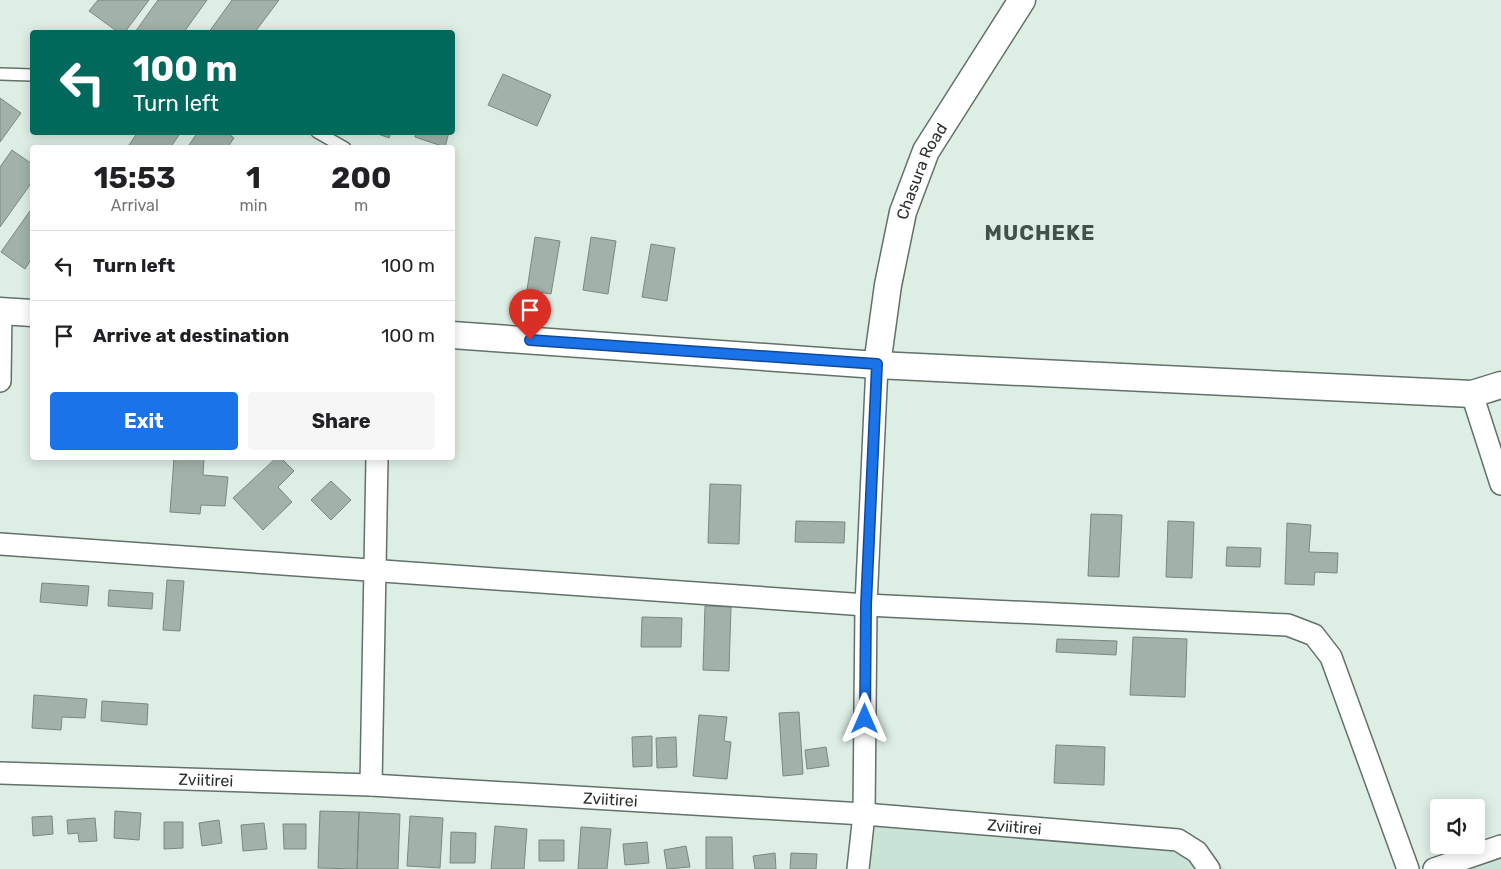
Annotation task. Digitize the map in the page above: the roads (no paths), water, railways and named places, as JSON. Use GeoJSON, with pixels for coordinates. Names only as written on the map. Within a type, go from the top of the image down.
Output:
{"type":"FeatureCollection","features":[{"type":"Feature","properties":{"kind":"street","name":"Chasura Road"},"geometry":{"type":"LineString","coordinates":[[877,364],[888,285],[903,212],[926,151],[1022,0]]}},
{"type":"Feature","properties":{"kind":"street"},"geometry":{"type":"LineString","coordinates":[[0,381],[0,311],[30,313]]}},
{"type":"Feature","properties":{"kind":"street"},"geometry":{"type":"LineString","coordinates":[[455,334],[877,364],[1472,394],[1501,385]]}},
{"type":"Feature","properties":{"kind":"street"},"geometry":{"type":"LineString","coordinates":[[858,869],[864,814],[866,605],[877,364]]}},
{"type":"Feature","properties":{"kind":"street"},"geometry":{"type":"LineString","coordinates":[[1472,394],[1501,484]]}},
{"type":"Feature","properties":{"kind":"street"},"geometry":{"type":"LineString","coordinates":[[371,785],[377,460]]}},
{"type":"Feature","properties":{"kind":"street"},"geometry":{"type":"LineString","coordinates":[[0,544],[866,605],[1288,625],[1314,634],[1331,657],[1408,869]]}},
{"type":"Feature","properties":{"kind":"street","name":"Zviitirei"},"geometry":{"type":"LineString","coordinates":[[0,773],[371,785],[864,814],[1178,840],[1196,852],[1209,869]]}},
{"type":"Feature","properties":{"kind":"street"},"geometry":{"type":"LineString","coordinates":[[1434,869],[1501,846]]}},
{"type":"Feature","properties":{"kind":"lane"},"geometry":{"type":"LineString","coordinates":[[0,74],[30,75]]}},
{"type":"Feature","properties":{"kind":"lane"},"geometry":{"type":"LineString","coordinates":[[322,135],[341,145]]}},
{"type":"Feature","properties":{"kind":"district","name":"MUCHEKE"},"geometry":{"type":"Point","coordinates":[1040,233]}}]}
